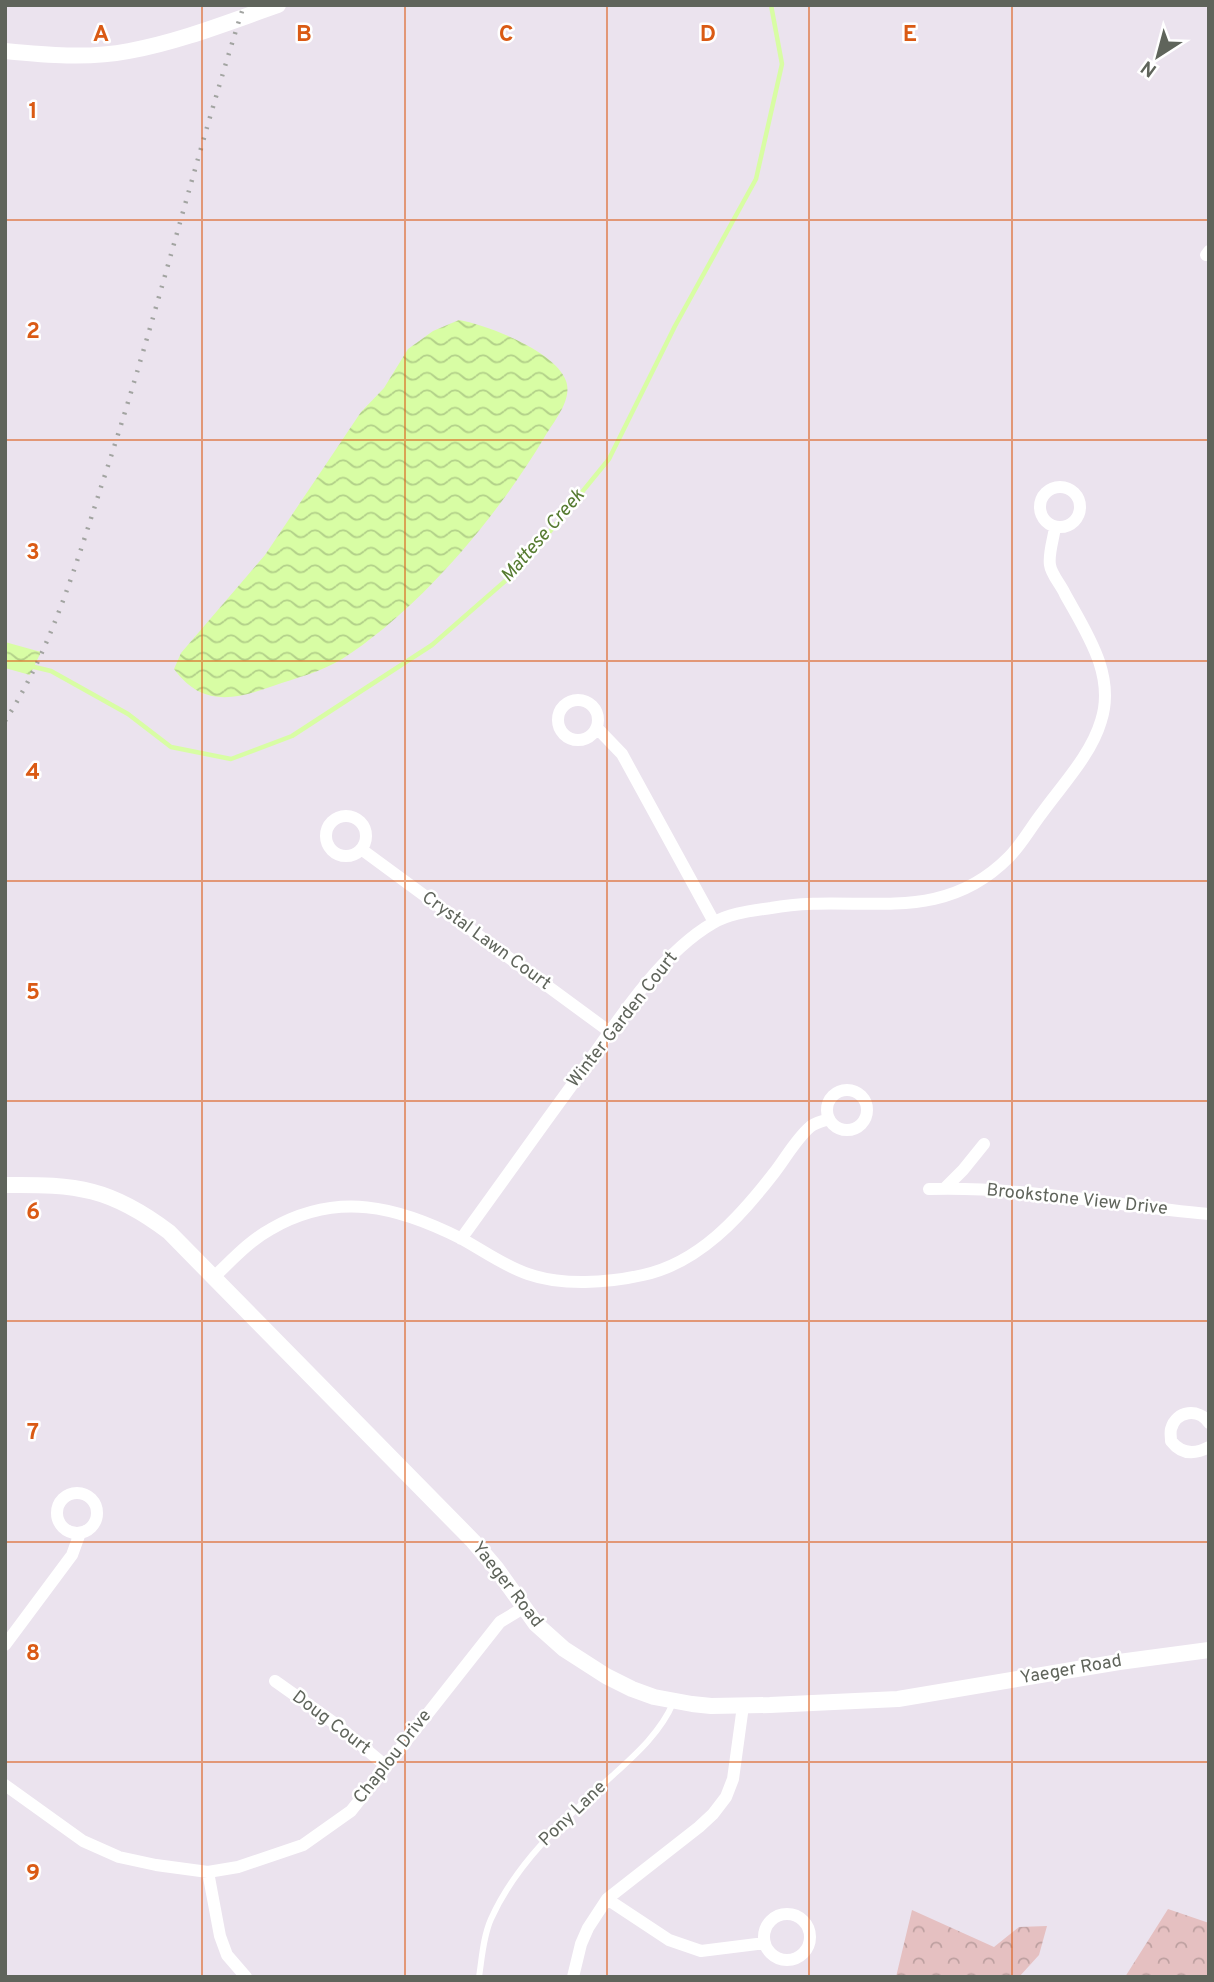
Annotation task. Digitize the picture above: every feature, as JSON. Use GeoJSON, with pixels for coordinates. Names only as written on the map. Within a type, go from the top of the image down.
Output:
{"type":"FeatureCollection","features":[{"type":"Feature","properties":{"kind":"street"},"geometry":{"type":"LineString","coordinates":[[5,51],[76,55],[129,51],[206,30],[278,5]]}},
{"type":"Feature","properties":{"kind":"street","name":"Winter Garden Court"},"geometry":{"type":"LineString","coordinates":[[461,1239],[610,1032],[664,963],[684,943],[713,922],[731,915],[798,902],[879,905],[944,897],[978,884],[1010,856],[1086,751],[1101,723],[1105,702],[1102,668],[1050,565],[1055,527]]}},
{"type":"Feature","properties":{"kind":"street"},"geometry":{"type":"LineString","coordinates":[[597,728],[622,754],[713,922]]}},
{"type":"Feature","properties":{"kind":"street","name":"Crystal Lawn Court"},"geometry":{"type":"LineString","coordinates":[[361,849],[610,1032]]}},
{"type":"Feature","properties":{"kind":"street"},"geometry":{"type":"LineString","coordinates":[[215,1278],[237,1254],[271,1229],[297,1217],[343,1205],[376,1208],[406,1215],[461,1239],[501,1262],[546,1279],[619,1280],[663,1269],[697,1252],[720,1234],[768,1181],[811,1126],[829,1119]]}},
{"type":"Feature","properties":{"kind":"street","name":"Brookstone View Drive"},"geometry":{"type":"LineString","coordinates":[[945,1188],[984,1144]]}},
{"type":"Feature","properties":{"kind":"street","name":"Yaeger Road"},"geometry":{"type":"LineString","coordinates":[[5,1185],[68,1186],[103,1193],[146,1215],[169,1233],[473,1541],[548,1637],[582,1662],[632,1689],[674,1702],[711,1706],[842,1703],[898,1699],[1119,1662],[1209,1650]]}},
{"type":"Feature","properties":{"kind":"street","name":"Brookstone View Drive"},"geometry":{"type":"LineString","coordinates":[[929,1189],[1103,1201],[1209,1214]]}},
{"type":"Feature","properties":{"kind":"street"},"geometry":{"type":"LineString","coordinates":[[1209,1423],[1205,1417],[1186,1413],[1177,1419],[1171,1428],[1171,1441],[1178,1450],[1190,1453],[1209,1447]]}},
{"type":"Feature","properties":{"kind":"street"},"geometry":{"type":"LineString","coordinates":[[5,1645],[72,1555],[80,1533]]}},
{"type":"Feature","properties":{"kind":"street","name":"Chaplou Drive"},"geometry":{"type":"LineString","coordinates":[[5,1785],[83,1841],[107,1852],[156,1865],[208,1872],[238,1867],[303,1845],[351,1811],[500,1622],[523,1608]]}},
{"type":"Feature","properties":{"kind":"street","name":"Doug Court"},"geometry":{"type":"LineString","coordinates":[[275,1681],[337,1725],[386,1766]]}},
{"type":"Feature","properties":{"kind":"street"},"geometry":{"type":"LineString","coordinates":[[573,1977],[580,1944],[607,1899],[687,1837],[721,1804],[733,1779],[743,1706]]}},
{"type":"Feature","properties":{"kind":"street"},"geometry":{"type":"LineString","coordinates":[[208,1872],[220,1936],[227,1955],[246,1977]]}},
{"type":"Feature","properties":{"kind":"street"},"geometry":{"type":"LineString","coordinates":[[607,1899],[669,1940],[701,1951],[765,1943]]}},
{"type":"Feature","properties":{"kind":"lane","name":"Pony Lane"},"geometry":{"type":"LineString","coordinates":[[479,1977],[484,1942],[491,1920],[521,1870],[552,1832],[655,1733],[674,1702]]}},
{"type":"Feature","properties":{"kind":"green space"},"geometry":{"type":"Polygon","coordinates":[[[1168,1909],[1209,1923],[1209,1977],[1125,1977],[1168,1909]]]}},
{"type":"Feature","properties":{"kind":"green space"},"geometry":{"type":"Polygon","coordinates":[[[912,1910],[994,1947],[1019,1927],[1047,1926],[1039,1955],[1019,1977],[896,1977],[912,1910]]]}},
{"type":"Feature","properties":{"kind":"water"},"geometry":{"type":"Polygon","coordinates":[[[459,320],[486,327],[535,350],[560,370],[566,381],[567,396],[561,411],[503,499],[480,530],[427,588],[371,639],[342,659],[326,668],[245,695],[219,697],[196,690],[174,669],[181,653],[265,555],[361,412],[384,388],[408,349],[433,331],[459,320]]]}},
{"type":"Feature","properties":{"kind":"water"},"geometry":{"type":"Polygon","coordinates":[[[5,642],[41,652],[30,675],[5,668],[5,642]]]}},
{"type":"Feature","properties":{"kind":"waterway","name":"Mattese Creek"},"geometry":{"type":"LineString","coordinates":[[30,666],[51,671],[128,714],[171,747],[231,759],[292,736],[432,645],[520,568],[609,459],[675,326],[756,179],[782,64],[771,5]]}},
{"type":"Feature","properties":{"kind":"railway"},"geometry":{"type":"LineString","coordinates":[[5,721],[49,637],[82,547],[139,367],[244,5]]}}]}
